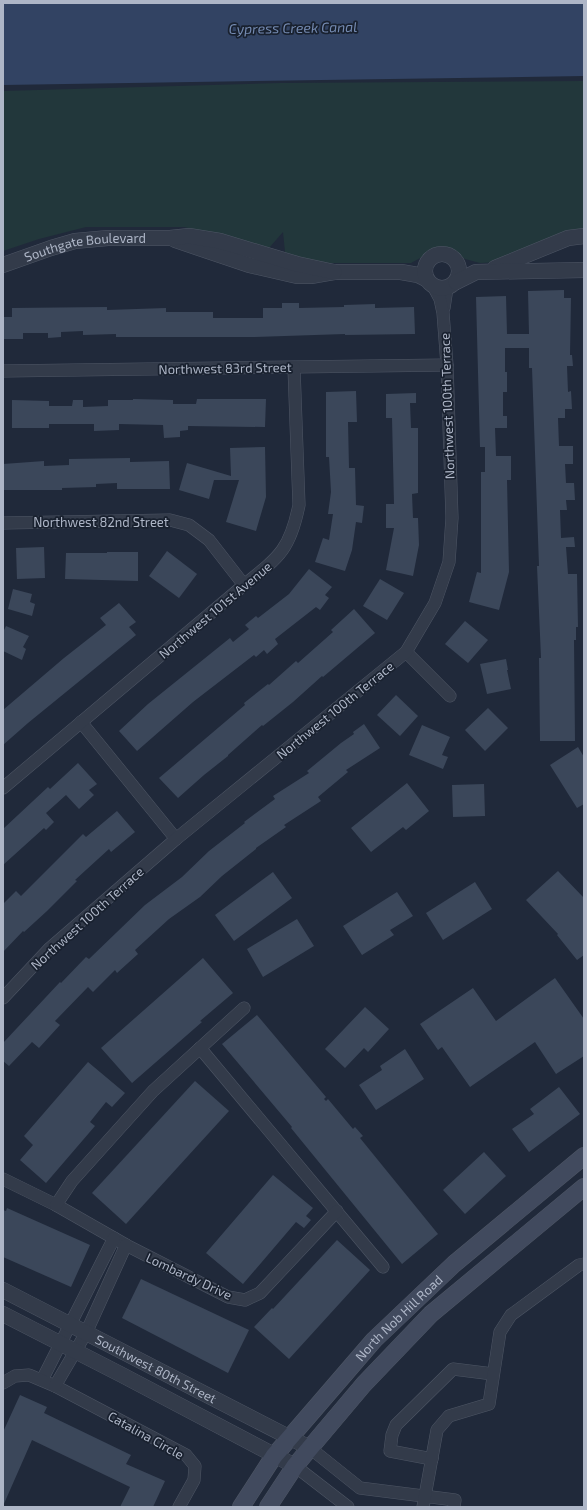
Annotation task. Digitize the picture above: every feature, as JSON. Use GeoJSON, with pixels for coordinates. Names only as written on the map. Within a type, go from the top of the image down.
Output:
{"type":"FeatureCollection","features":[{"type":"Feature","properties":{"kind":"main road","name":"North Nob Hill Road"},"geometry":{"type":"LineString","coordinates":[[241,1507],[274,1456],[374,1340],[454,1264],[584,1156]]}},
{"type":"Feature","properties":{"kind":"main road","name":"North Nob Hill Road"},"geometry":{"type":"LineString","coordinates":[[268,1507],[295,1466],[364,1384],[431,1314],[584,1187]]}},
{"type":"Feature","properties":{"kind":"street"},"geometry":{"type":"LineString","coordinates":[[440,284],[481,272],[568,238],[584,236]]}},
{"type":"Feature","properties":{"kind":"street","name":"Southgate Boulevard"},"geometry":{"type":"LineString","coordinates":[[3,265],[50,248],[75,241],[108,238],[170,238],[235,261],[271,271],[297,276],[311,276],[334,272],[401,272],[440,284]]}},
{"type":"Feature","properties":{"kind":"street"},"geometry":{"type":"LineString","coordinates":[[435,255],[447,255],[452,258],[458,266],[458,277],[440,284],[425,270],[428,262],[435,255]]}},
{"type":"Feature","properties":{"kind":"street","name":"Southgate Boulevard"},"geometry":{"type":"LineString","coordinates":[[401,272],[428,262]]}},
{"type":"Feature","properties":{"kind":"street"},"geometry":{"type":"LineString","coordinates":[[458,266],[481,272],[584,270]]}},
{"type":"Feature","properties":{"kind":"street","name":"Northwest 100th Terrace"},"geometry":{"type":"LineString","coordinates":[[3,998],[49,949],[176,839],[406,652],[435,603],[449,562],[452,518],[447,365],[443,313],[440,299],[440,284]]}},
{"type":"Feature","properties":{"kind":"street","name":"Northwest 83rd Street"},"geometry":{"type":"LineString","coordinates":[[3,371],[447,365]]}},
{"type":"Feature","properties":{"kind":"street","name":"Northwest 101st Avenue"},"geometry":{"type":"LineString","coordinates":[[3,788],[272,563],[285,548],[294,526],[299,505],[294,368]]}},
{"type":"Feature","properties":{"kind":"street","name":"Northwest 82nd Street"},"geometry":{"type":"LineString","coordinates":[[3,523],[170,520],[189,525],[209,540],[244,585]]}},
{"type":"Feature","properties":{"kind":"street"},"geometry":{"type":"LineString","coordinates":[[406,652],[450,696]]}},
{"type":"Feature","properties":{"kind":"street"},"geometry":{"type":"LineString","coordinates":[[81,722],[176,839]]}},
{"type":"Feature","properties":{"kind":"street"},"geometry":{"type":"LineString","coordinates":[[56,1205],[72,1181],[153,1091],[244,1008]]}},
{"type":"Feature","properties":{"kind":"street"},"geometry":{"type":"LineString","coordinates":[[200,1048],[383,1267]]}},
{"type":"Feature","properties":{"kind":"street","name":"Lombardy Drive"},"geometry":{"type":"LineString","coordinates":[[3,1179],[56,1205],[126,1245],[228,1297],[245,1300],[260,1293],[337,1211]]}},
{"type":"Feature","properties":{"kind":"street"},"geometry":{"type":"LineString","coordinates":[[42,1380],[114,1238]]}},
{"type":"Feature","properties":{"kind":"street"},"geometry":{"type":"LineString","coordinates":[[96,1274],[109,1281],[116,1280],[124,1268],[126,1245]]}},
{"type":"Feature","properties":{"kind":"street"},"geometry":{"type":"LineString","coordinates":[[424,1502],[437,1430],[449,1416],[488,1404],[500,1332],[511,1315],[579,1265],[584,1264]]}},
{"type":"Feature","properties":{"kind":"street"},"geometry":{"type":"LineString","coordinates":[[55,1386],[74,1351],[86,1333],[109,1281]]}},
{"type":"Feature","properties":{"kind":"street","name":"Southwest 80th Street"},"geometry":{"type":"LineString","coordinates":[[3,1290],[310,1448]]}},
{"type":"Feature","properties":{"kind":"street","name":"Southwest 80th Street"},"geometry":{"type":"LineString","coordinates":[[3,1314],[295,1466]]}},
{"type":"Feature","properties":{"kind":"street"},"geometry":{"type":"LineString","coordinates":[[432,1459],[390,1451],[392,1435],[396,1425],[453,1369],[493,1374]]}},
{"type":"Feature","properties":{"kind":"street","name":"Catalina Circle"},"geometry":{"type":"LineString","coordinates":[[3,1383],[15,1376],[29,1375],[42,1380],[186,1455],[195,1466],[194,1480],[179,1507]]}},
{"type":"Feature","properties":{"kind":"street"},"geometry":{"type":"LineString","coordinates":[[310,1448],[360,1488],[424,1502],[455,1500],[454,1507]]}},
{"type":"Feature","properties":{"kind":"street"},"geometry":{"type":"LineString","coordinates":[[295,1466],[348,1507]]}},
{"type":"Feature","properties":{"kind":"green space"},"geometry":{"type":"Polygon","coordinates":[[[584,81],[584,232],[500,262],[480,263],[465,259],[452,250],[433,251],[411,263],[330,263],[304,259],[285,252],[283,232],[269,248],[184,227],[86,227],[39,239],[3,251],[3,91],[281,83],[584,81]]]}},
{"type":"Feature","properties":{"kind":"water","name":"Cypress Creek Canal"},"geometry":{"type":"Polygon","coordinates":[[[3,3],[584,3],[584,76],[3,85],[3,3]]]}},
{"type":"Feature","properties":{"kind":"building"},"geometry":{"type":"Polygon","coordinates":[[[564,290],[564,298],[571,298],[570,355],[572,355],[573,366],[567,366],[568,392],[571,391],[572,409],[565,409],[565,418],[558,418],[559,446],[573,446],[573,464],[565,464],[566,483],[574,483],[575,500],[566,500],[567,510],[560,510],[561,538],[574,537],[575,547],[566,547],[568,574],[577,574],[578,627],[576,627],[576,640],[574,640],[575,741],[540,741],[539,658],[541,658],[537,566],[539,566],[532,368],[529,368],[529,348],[505,348],[507,392],[503,392],[503,416],[507,416],[507,428],[495,428],[496,456],[511,456],[511,480],[507,480],[509,572],[499,610],[469,602],[477,572],[481,573],[481,472],[485,472],[485,447],[480,447],[476,297],[506,296],[507,334],[529,334],[528,291],[564,290]]]}},
{"type":"Feature","properties":{"kind":"building"},"geometry":{"type":"Polygon","coordinates":[[[282,303],[299,303],[299,308],[344,307],[344,305],[375,304],[375,308],[414,307],[415,334],[345,334],[255,337],[116,337],[116,334],[83,335],[83,331],[61,332],[61,337],[48,338],[48,333],[23,333],[23,339],[3,339],[3,317],[12,317],[12,308],[107,307],[107,310],[166,308],[166,312],[213,312],[213,318],[263,318],[263,308],[282,308],[282,303]]]}},
{"type":"Feature","properties":{"kind":"building"},"geometry":{"type":"Polygon","coordinates":[[[356,391],[357,422],[348,422],[349,468],[355,468],[356,505],[364,506],[362,523],[356,522],[352,550],[345,571],[315,562],[323,538],[329,540],[333,514],[328,514],[331,492],[329,457],[326,457],[326,392],[356,391]]]}},
{"type":"Feature","properties":{"kind":"building"},"geometry":{"type":"Polygon","coordinates":[[[416,393],[416,403],[410,403],[411,428],[418,428],[418,493],[412,494],[413,518],[418,518],[419,545],[413,576],[386,570],[394,528],[386,528],[386,504],[394,504],[392,418],[386,418],[386,394],[416,393]]]}},
{"type":"Feature","properties":{"kind":"building"},"geometry":{"type":"Polygon","coordinates":[[[197,399],[266,399],[265,427],[188,426],[188,430],[180,431],[180,437],[164,438],[163,425],[119,424],[119,430],[94,431],[94,424],[49,424],[49,428],[12,428],[12,400],[49,401],[49,406],[72,406],[73,400],[83,400],[83,407],[108,406],[108,400],[173,400],[173,404],[196,404],[197,399]]]}},
{"type":"Feature","properties":{"kind":"building"},"geometry":{"type":"Polygon","coordinates":[[[265,447],[266,497],[256,531],[226,522],[239,480],[214,480],[209,499],[179,490],[187,463],[231,476],[230,448],[265,447]]]}},
{"type":"Feature","properties":{"kind":"building"},"geometry":{"type":"Polygon","coordinates":[[[130,458],[130,462],[169,461],[170,489],[117,489],[117,483],[96,484],[96,487],[62,488],[62,490],[3,490],[3,464],[44,461],[44,466],[69,465],[69,459],[130,458]]]}},
{"type":"Feature","properties":{"kind":"building"},"geometry":{"type":"Polygon","coordinates":[[[44,547],[45,578],[17,579],[16,548],[44,547]]]}},
{"type":"Feature","properties":{"kind":"building"},"geometry":{"type":"Polygon","coordinates":[[[167,551],[197,574],[179,598],[149,576],[167,551]]]}},
{"type":"Feature","properties":{"kind":"building"},"geometry":{"type":"Polygon","coordinates":[[[138,552],[138,581],[65,579],[66,553],[138,552]]]}},
{"type":"Feature","properties":{"kind":"building"},"geometry":{"type":"Polygon","coordinates":[[[309,569],[332,587],[325,595],[329,598],[320,610],[316,607],[275,639],[278,644],[267,654],[264,650],[256,657],[254,655],[193,702],[137,751],[119,731],[148,704],[230,638],[233,642],[249,629],[245,625],[256,616],[258,618],[289,594],[309,569]]]}},
{"type":"Feature","properties":{"kind":"building"},"geometry":{"type":"Polygon","coordinates":[[[380,579],[404,593],[387,620],[363,606],[380,579]]]}},
{"type":"Feature","properties":{"kind":"building"},"geometry":{"type":"Polygon","coordinates":[[[13,589],[32,594],[30,602],[35,604],[32,616],[8,609],[13,589]]]}},
{"type":"Feature","properties":{"kind":"building"},"geometry":{"type":"Polygon","coordinates":[[[119,603],[136,622],[129,627],[136,635],[3,745],[3,710],[64,658],[106,625],[100,618],[119,603]]]}},
{"type":"Feature","properties":{"kind":"building"},"geometry":{"type":"Polygon","coordinates":[[[354,609],[375,633],[323,677],[322,676],[293,702],[263,726],[262,725],[178,798],[159,778],[245,705],[244,703],[268,684],[269,685],[296,661],[298,663],[333,632],[331,630],[354,609]]]}},
{"type":"Feature","properties":{"kind":"building"},"geometry":{"type":"Polygon","coordinates":[[[465,621],[488,640],[468,663],[445,644],[465,621]]]}},
{"type":"Feature","properties":{"kind":"building"},"geometry":{"type":"Polygon","coordinates":[[[6,626],[29,636],[23,647],[26,649],[22,660],[3,651],[3,632],[6,626]]]}},
{"type":"Feature","properties":{"kind":"building"},"geometry":{"type":"Polygon","coordinates":[[[506,659],[511,689],[487,694],[480,664],[506,659]]]}},
{"type":"Feature","properties":{"kind":"building"},"geometry":{"type":"Polygon","coordinates":[[[396,695],[418,716],[400,736],[377,715],[396,695]]]}},
{"type":"Feature","properties":{"kind":"building"},"geometry":{"type":"Polygon","coordinates":[[[488,708],[508,728],[485,751],[465,730],[488,708]]]}},
{"type":"Feature","properties":{"kind":"building"},"geometry":{"type":"Polygon","coordinates":[[[364,724],[380,748],[346,770],[348,772],[318,797],[321,801],[284,825],[286,827],[256,848],[222,876],[200,897],[169,919],[135,950],[138,954],[117,973],[115,970],[93,992],[88,987],[55,1021],[60,1025],[39,1048],[32,1042],[9,1066],[3,1061],[3,1043],[60,982],[61,983],[86,957],[89,959],[145,905],[182,877],[209,851],[245,823],[244,822],[275,799],[273,796],[309,773],[307,771],[354,734],[353,732],[364,724]]]}},
{"type":"Feature","properties":{"kind":"building"},"geometry":{"type":"Polygon","coordinates":[[[422,725],[450,737],[442,755],[448,757],[443,769],[409,755],[422,725]]]}},
{"type":"Feature","properties":{"kind":"building"},"geometry":{"type":"Polygon","coordinates":[[[578,747],[584,757],[584,804],[577,808],[550,765],[578,747]]]}},
{"type":"Feature","properties":{"kind":"building"},"geometry":{"type":"Polygon","coordinates":[[[78,763],[97,784],[89,790],[94,795],[79,809],[66,795],[46,813],[54,822],[46,830],[44,828],[3,865],[3,829],[48,787],[50,789],[78,763]]]}},
{"type":"Feature","properties":{"kind":"building"},"geometry":{"type":"Polygon","coordinates":[[[407,783],[429,811],[406,830],[403,827],[371,852],[351,828],[407,783]]]}},
{"type":"Feature","properties":{"kind":"building"},"geometry":{"type":"Polygon","coordinates":[[[484,784],[485,816],[453,817],[452,785],[484,784]]]}},
{"type":"Feature","properties":{"kind":"building"},"geometry":{"type":"Polygon","coordinates":[[[117,811],[135,832],[111,852],[109,849],[75,880],[77,881],[47,911],[24,932],[23,931],[3,952],[3,904],[16,891],[21,896],[83,834],[86,837],[117,811]]]}},
{"type":"Feature","properties":{"kind":"building"},"geometry":{"type":"Polygon","coordinates":[[[558,871],[584,898],[584,955],[577,960],[557,935],[558,934],[526,900],[558,871]]]}},
{"type":"Feature","properties":{"kind":"building"},"geometry":{"type":"Polygon","coordinates":[[[273,872],[292,898],[234,941],[215,915],[273,872]]]}},
{"type":"Feature","properties":{"kind":"building"},"geometry":{"type":"Polygon","coordinates":[[[475,882],[492,909],[443,940],[426,913],[475,882]]]}},
{"type":"Feature","properties":{"kind":"building"},"geometry":{"type":"Polygon","coordinates":[[[397,892],[413,916],[390,930],[394,935],[362,955],[343,926],[397,892]]]}},
{"type":"Feature","properties":{"kind":"building"},"geometry":{"type":"Polygon","coordinates":[[[297,919],[314,946],[263,977],[247,949],[297,919]]]}},
{"type":"Feature","properties":{"kind":"building"},"geometry":{"type":"Polygon","coordinates":[[[203,958],[233,993],[132,1083],[101,1048],[203,958]]]}},
{"type":"Feature","properties":{"kind":"building"},"geometry":{"type":"Polygon","coordinates":[[[555,978],[584,1019],[584,1056],[556,1074],[535,1042],[470,1087],[442,1047],[438,1050],[420,1024],[473,988],[496,1021],[555,978]]]}},
{"type":"Feature","properties":{"kind":"building"},"geometry":{"type":"Polygon","coordinates":[[[365,1007],[389,1029],[368,1052],[364,1048],[345,1068],[325,1049],[365,1007]]]}},
{"type":"Feature","properties":{"kind":"building"},"geometry":{"type":"Polygon","coordinates":[[[257,1015],[326,1097],[324,1099],[326,1101],[328,1099],[353,1129],[355,1127],[363,1136],[360,1138],[438,1234],[402,1264],[291,1128],[292,1127],[222,1044],[257,1015]]]}},
{"type":"Feature","properties":{"kind":"building"},"geometry":{"type":"Polygon","coordinates":[[[405,1049],[424,1079],[376,1110],[359,1085],[382,1070],[380,1066],[405,1049]]]}},
{"type":"Feature","properties":{"kind":"building"},"geometry":{"type":"Polygon","coordinates":[[[88,1062],[125,1093],[112,1107],[106,1102],[90,1122],[95,1126],[46,1183],[20,1160],[33,1145],[24,1136],[88,1062]]]}},
{"type":"Feature","properties":{"kind":"building"},"geometry":{"type":"Polygon","coordinates":[[[195,1081],[229,1111],[126,1224],[92,1193],[195,1081]]]}},
{"type":"Feature","properties":{"kind":"building"},"geometry":{"type":"Polygon","coordinates":[[[559,1087],[580,1114],[529,1152],[512,1129],[534,1114],[530,1109],[559,1087]]]}},
{"type":"Feature","properties":{"kind":"building"},"geometry":{"type":"Polygon","coordinates":[[[484,1152],[506,1176],[465,1214],[443,1190],[484,1152]]]}},
{"type":"Feature","properties":{"kind":"building"},"geometry":{"type":"Polygon","coordinates":[[[273,1175],[313,1208],[306,1216],[311,1220],[304,1228],[296,1222],[243,1284],[206,1253],[273,1175]]]}},
{"type":"Feature","properties":{"kind":"building"},"geometry":{"type":"Polygon","coordinates":[[[7,1208],[90,1245],[71,1287],[3,1257],[3,1210],[6,1211],[7,1208]]]}},
{"type":"Feature","properties":{"kind":"building"},"geometry":{"type":"Polygon","coordinates":[[[337,1240],[370,1270],[289,1359],[254,1327],[272,1308],[273,1309],[337,1240]]]}},
{"type":"Feature","properties":{"kind":"building"},"geometry":{"type":"Polygon","coordinates":[[[141,1279],[249,1330],[228,1373],[122,1318],[141,1279]]]}},
{"type":"Feature","properties":{"kind":"building"},"geometry":{"type":"Polygon","coordinates":[[[20,1395],[47,1407],[44,1413],[131,1455],[126,1464],[165,1481],[153,1507],[120,1507],[130,1487],[32,1440],[3,1506],[3,1432],[20,1395]]]}}]}
